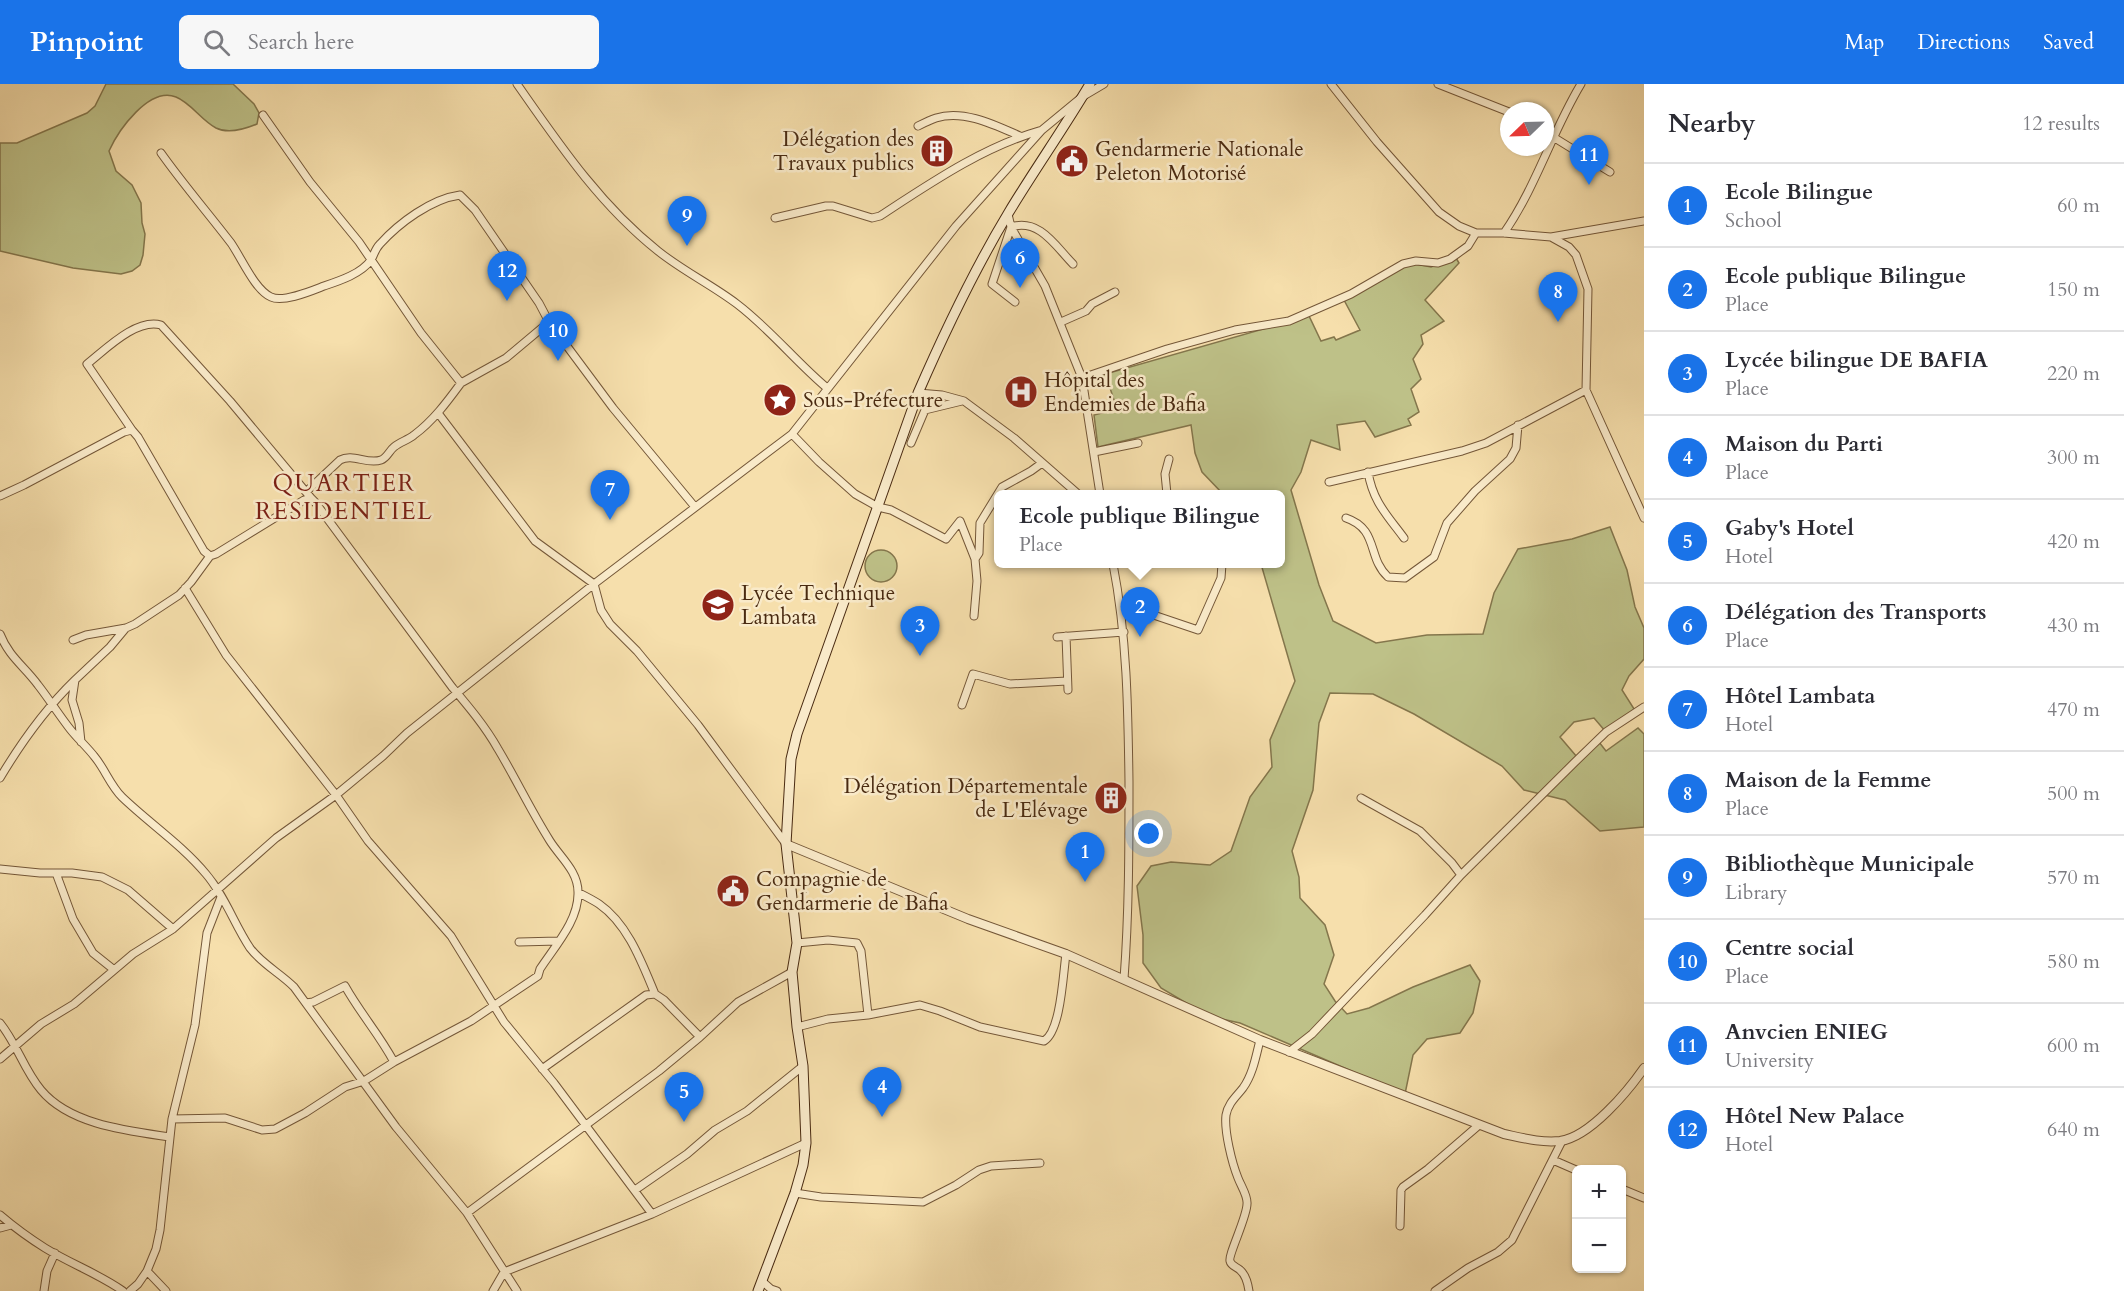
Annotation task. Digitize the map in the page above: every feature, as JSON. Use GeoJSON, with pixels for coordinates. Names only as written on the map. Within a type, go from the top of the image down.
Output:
{"type":"FeatureCollection","features":[{"type":"Feature","properties":{"kind":"main road"},"geometry":{"type":"LineString","coordinates":[[758,1291],[795,1193],[807,1143],[803,1066],[796,1027],[792,972],[797,942],[786,844],[791,759],[797,734],[918,393],[961,299],[1008,214],[1089,84]]}},
{"type":"Feature","properties":{"kind":"street"},"geometry":{"type":"LineString","coordinates":[[517,84],[589,185],[614,212],[658,251],[739,306],[827,388]]}},
{"type":"Feature","properties":{"kind":"street"},"geometry":{"type":"LineString","coordinates":[[0,1059],[40,1024],[74,1004],[113,969],[173,929],[276,838],[336,795],[457,693],[594,584],[792,434],[956,226],[1042,130],[1082,97],[1104,84]]}},
{"type":"Feature","properties":{"kind":"street"},"geometry":{"type":"LineString","coordinates":[[1331,84],[1377,142],[1439,212],[1459,226],[1476,233],[1551,237],[1644,221]]}},
{"type":"Feature","properties":{"kind":"street"},"geometry":{"type":"LineString","coordinates":[[1438,84],[1500,108]]}},
{"type":"Feature","properties":{"kind":"street"},"geometry":{"type":"LineString","coordinates":[[1554,135],[1581,84]]}},
{"type":"Feature","properties":{"kind":"street"},"geometry":{"type":"LineString","coordinates":[[263,115],[310,182],[358,242],[421,333],[461,383]]}},
{"type":"Feature","properties":{"kind":"street"},"geometry":{"type":"LineString","coordinates":[[918,126],[935,118],[954,115],[1020,136]]}},
{"type":"Feature","properties":{"kind":"street"},"geometry":{"type":"LineString","coordinates":[[775,218],[826,206],[872,218],[880,216],[957,166],[1020,136],[1042,130]]}},
{"type":"Feature","properties":{"kind":"street"},"geometry":{"type":"LineString","coordinates":[[1554,138],[1610,172]]}},
{"type":"Feature","properties":{"kind":"street"},"geometry":{"type":"LineString","coordinates":[[161,153],[247,266],[256,285],[261,291],[279,300],[339,281],[357,271],[370,261],[378,246],[422,209],[438,200],[460,195],[476,210],[539,303],[549,322],[613,408],[695,507]]}},
{"type":"Feature","properties":{"kind":"street"},"geometry":{"type":"LineString","coordinates":[[1504,233],[1529,190],[1544,156]]}},
{"type":"Feature","properties":{"kind":"street"},"geometry":{"type":"LineString","coordinates":[[1008,214],[1011,227],[1046,286],[1082,378],[1099,490]]}},
{"type":"Feature","properties":{"kind":"street"},"geometry":{"type":"LineString","coordinates":[[1011,227],[1029,225],[1036,228],[1053,242],[1072,264]]}},
{"type":"Feature","properties":{"kind":"street"},"geometry":{"type":"LineString","coordinates":[[1011,227],[992,285],[1015,302]]}},
{"type":"Feature","properties":{"kind":"street"},"geometry":{"type":"LineString","coordinates":[[1082,378],[1167,349],[1235,330],[1289,321],[1351,294],[1403,264],[1416,261],[1438,263],[1450,259],[1468,246],[1476,233]]}},
{"type":"Feature","properties":{"kind":"street"},"geometry":{"type":"LineString","coordinates":[[1551,237],[1576,255],[1588,289],[1586,390],[1644,518]]}},
{"type":"Feature","properties":{"kind":"street"},"geometry":{"type":"LineString","coordinates":[[358,242],[378,246]]}},
{"type":"Feature","properties":{"kind":"street"},"geometry":{"type":"LineString","coordinates":[[1061,322],[1086,311],[1092,304],[1115,292]]}},
{"type":"Feature","properties":{"kind":"street"},"geometry":{"type":"LineString","coordinates":[[0,778],[23,740],[51,703],[110,647],[126,628],[171,601],[185,588],[210,556],[304,500],[345,457],[380,461],[385,458],[393,448],[413,436],[438,413],[461,383],[506,358],[549,322]]}},
{"type":"Feature","properties":{"kind":"street"},"geometry":{"type":"LineString","coordinates":[[172,1119],[225,1118],[268,1131],[296,1119],[345,1087],[364,1081],[494,1007],[538,976],[568,925],[576,908],[579,893],[577,879],[549,840],[498,748],[315,502],[215,384],[160,325],[153,323],[127,334],[87,364],[138,437],[204,551],[210,556]]}},
{"type":"Feature","properties":{"kind":"street"},"geometry":{"type":"LineString","coordinates":[[1329,483],[1462,451],[1486,443],[1586,390]]}},
{"type":"Feature","properties":{"kind":"street"},"geometry":{"type":"LineString","coordinates":[[918,393],[942,395],[964,401],[1014,438],[1072,490]]}},
{"type":"Feature","properties":{"kind":"street"},"geometry":{"type":"LineString","coordinates":[[911,443],[925,410],[964,401]]}},
{"type":"Feature","properties":{"kind":"street"},"geometry":{"type":"LineString","coordinates":[[438,413],[535,541],[594,584],[601,610],[610,624],[637,651],[698,725],[786,844],[968,919],[1066,954],[1290,1052],[1479,1125],[1536,1141],[1562,1141],[1580,1133],[1607,1112],[1627,1092],[1644,1068]]}},
{"type":"Feature","properties":{"kind":"street"},"geometry":{"type":"LineString","coordinates":[[1346,518],[1356,521],[1365,528],[1378,562],[1388,577],[1405,578],[1411,575],[1434,557],[1447,523],[1475,491],[1510,459],[1516,448],[1518,425]]}},
{"type":"Feature","properties":{"kind":"street"},"geometry":{"type":"LineString","coordinates":[[0,496],[132,430]]}},
{"type":"Feature","properties":{"kind":"street"},"geometry":{"type":"LineString","coordinates":[[792,434],[855,494],[878,507],[891,510],[946,539],[960,521],[975,559],[977,581],[974,616]]}},
{"type":"Feature","properties":{"kind":"street"},"geometry":{"type":"LineString","coordinates":[[1094,452],[1138,443]]}},
{"type":"Feature","properties":{"kind":"street"},"geometry":{"type":"LineString","coordinates":[[1167,490],[1165,474],[1169,459]]}},
{"type":"Feature","properties":{"kind":"street"},"geometry":{"type":"LineString","coordinates":[[1000,490],[1042,463]]}},
{"type":"Feature","properties":{"kind":"street"},"geometry":{"type":"LineString","coordinates":[[1368,472],[1371,490],[1378,505],[1404,538]]}},
{"type":"Feature","properties":{"kind":"street"},"geometry":{"type":"LineString","coordinates":[[975,559],[979,553],[980,523],[994,498]]}},
{"type":"Feature","properties":{"kind":"street"},"geometry":{"type":"LineString","coordinates":[[1114,568],[1121,604],[1128,681],[1128,927],[1124,979]]}},
{"type":"Feature","properties":{"kind":"street"},"geometry":{"type":"LineString","coordinates":[[1121,604],[1198,630],[1221,578],[1222,568]]}},
{"type":"Feature","properties":{"kind":"street"},"geometry":{"type":"LineString","coordinates":[[185,588],[226,655],[336,795],[368,841],[451,936],[510,1030],[585,1124],[652,1214]]}},
{"type":"Feature","properties":{"kind":"street"},"geometry":{"type":"LineString","coordinates":[[73,640],[86,635],[126,628]]}},
{"type":"Feature","properties":{"kind":"street"},"geometry":{"type":"LineString","coordinates":[[1057,637],[1124,632]]}},
{"type":"Feature","properties":{"kind":"street"},"geometry":{"type":"LineString","coordinates":[[0,634],[5,646],[16,661],[96,758],[120,796],[205,873],[259,959],[282,975],[306,1003],[396,1127],[467,1213],[517,1291]]}},
{"type":"Feature","properties":{"kind":"street"},"geometry":{"type":"LineString","coordinates":[[962,705],[974,674],[1010,684],[1068,686],[1066,636]]}},
{"type":"Feature","properties":{"kind":"street"},"geometry":{"type":"LineString","coordinates":[[75,680],[72,700],[79,723],[81,742]]}},
{"type":"Feature","properties":{"kind":"street"},"geometry":{"type":"LineString","coordinates":[[1290,1052],[1325,1020],[1461,875],[1606,732],[1644,707]]}},
{"type":"Feature","properties":{"kind":"street"},"geometry":{"type":"LineString","coordinates":[[1361,798],[1420,831],[1461,875]]}},
{"type":"Feature","properties":{"kind":"street"},"geometry":{"type":"LineString","coordinates":[[0,869],[88,875],[114,882],[128,890],[173,929]]}},
{"type":"Feature","properties":{"kind":"street"},"geometry":{"type":"LineString","coordinates":[[56,873],[73,919],[93,953],[113,969]]}},
{"type":"Feature","properties":{"kind":"street"},"geometry":{"type":"LineString","coordinates":[[579,893],[600,905],[621,926],[642,963],[655,994],[664,1000],[700,1037]]}},
{"type":"Feature","properties":{"kind":"street"},"geometry":{"type":"LineString","coordinates":[[130,1291],[138,1287],[156,1249],[172,1119],[195,1025],[207,933],[221,897]]}},
{"type":"Feature","properties":{"kind":"street"},"geometry":{"type":"LineString","coordinates":[[797,942],[828,940],[857,943],[861,951],[868,1015]]}},
{"type":"Feature","properties":{"kind":"street"},"geometry":{"type":"LineString","coordinates":[[519,942],[558,941]]}},
{"type":"Feature","properties":{"kind":"street"},"geometry":{"type":"LineString","coordinates":[[796,1027],[828,1018],[868,1015],[920,1005],[980,1027],[1044,1041],[1052,1034],[1066,954]]}},
{"type":"Feature","properties":{"kind":"street"},"geometry":{"type":"LineString","coordinates":[[467,1213],[659,1071],[738,1002],[792,972]]}},
{"type":"Feature","properties":{"kind":"street"},"geometry":{"type":"LineString","coordinates":[[306,1003],[345,986],[353,1001],[382,1038],[394,1062]]}},
{"type":"Feature","properties":{"kind":"street"},"geometry":{"type":"LineString","coordinates":[[542,1069],[637,1000],[646,995],[655,994]]}},
{"type":"Feature","properties":{"kind":"street"},"geometry":{"type":"LineString","coordinates":[[0,1023],[10,1035],[42,1091],[78,1116],[113,1128],[170,1137]]}},
{"type":"Feature","properties":{"kind":"street"},"geometry":{"type":"LineString","coordinates":[[1249,1291],[1241,1270],[1230,1261],[1247,1205],[1230,1148],[1226,1112],[1243,1087],[1253,1066],[1260,1040]]}},
{"type":"Feature","properties":{"kind":"street"},"geometry":{"type":"LineString","coordinates":[[635,1190],[687,1154],[715,1130],[747,1111],[803,1066]]}},
{"type":"Feature","properties":{"kind":"street"},"geometry":{"type":"LineString","coordinates":[[1400,1226],[1403,1187],[1428,1169],[1479,1125]]}},
{"type":"Feature","properties":{"kind":"street"},"geometry":{"type":"LineString","coordinates":[[1435,1291],[1468,1268],[1498,1252],[1512,1240],[1562,1141]]}},
{"type":"Feature","properties":{"kind":"street"},"geometry":{"type":"LineString","coordinates":[[493,1291],[504,1272],[652,1214],[807,1143]]}},
{"type":"Feature","properties":{"kind":"street"},"geometry":{"type":"LineString","coordinates":[[1553,1160],[1572,1168]]}},
{"type":"Feature","properties":{"kind":"street"},"geometry":{"type":"LineString","coordinates":[[795,1193],[829,1198],[923,1202],[979,1170],[991,1166],[1040,1163]]}},
{"type":"Feature","properties":{"kind":"street"},"geometry":{"type":"LineString","coordinates":[[1626,1191],[1644,1198]]}},
{"type":"Feature","properties":{"kind":"street"},"geometry":{"type":"LineString","coordinates":[[0,1215],[55,1253],[123,1291]]}},
{"type":"Feature","properties":{"kind":"street"},"geometry":{"type":"LineString","coordinates":[[0,1228],[11,1224]]}},
{"type":"Feature","properties":{"kind":"street"},"geometry":{"type":"LineString","coordinates":[[44,1291],[47,1271],[55,1253]]}},
{"type":"Feature","properties":{"kind":"street"},"geometry":{"type":"LineString","coordinates":[[147,1271],[166,1291]]}},
{"type":"Feature","properties":{"kind":"street"},"geometry":{"type":"LineString","coordinates":[[762,1281],[777,1291]]}},
{"type":"Feature","properties":{"kind":"green space"},"geometry":{"type":"Polygon","coordinates":[[[106,84],[233,84],[254,104],[259,113],[257,124],[237,130],[221,130],[211,125],[181,100],[166,95],[145,104],[127,122],[109,151],[116,171],[132,185],[141,203],[145,234],[143,255],[140,265],[132,271],[121,274],[73,268],[0,251],[0,143],[17,143],[87,113],[95,106],[106,84]]]}},
{"type":"Feature","properties":{"kind":"green space"},"geometry":{"type":"Polygon","coordinates":[[[1456,258],[1459,263],[1425,300],[1444,321],[1421,335],[1423,344],[1413,359],[1421,379],[1411,389],[1419,412],[1408,419],[1411,425],[1375,437],[1365,421],[1337,425],[1340,450],[1311,440],[1301,472],[1291,490],[1319,585],[1333,621],[1376,643],[1427,635],[1483,634],[1494,593],[1518,549],[1572,539],[1610,527],[1627,570],[1635,607],[1644,628],[1644,659],[1629,676],[1622,690],[1636,712],[1606,732],[1594,718],[1574,722],[1560,737],[1577,757],[1599,742],[1606,751],[1638,728],[1644,734],[1644,827],[1600,831],[1565,800],[1524,790],[1502,766],[1414,714],[1373,694],[1330,693],[1319,723],[1313,790],[1292,851],[1299,877],[1300,898],[1325,925],[1334,955],[1324,984],[1347,1014],[1369,1008],[1413,987],[1470,965],[1480,981],[1473,1013],[1460,1033],[1427,1039],[1413,1055],[1405,1094],[1240,1023],[1208,1016],[1161,988],[1143,963],[1143,935],[1137,886],[1151,866],[1171,862],[1210,865],[1231,851],[1250,797],[1272,767],[1270,740],[1295,681],[1262,568],[1285,568],[1285,490],[1219,490],[1202,472],[1195,453],[1191,425],[1098,447],[1094,415],[1117,409],[1110,388],[1095,377],[1309,316],[1321,341],[1334,337],[1336,340],[1360,330],[1344,300],[1398,268],[1416,264],[1431,267],[1456,258]]]}},
{"type":"Feature","properties":{"kind":"green space"},"geometry":{"type":"Polygon","coordinates":[[[881,550],[892,555],[897,566],[892,577],[881,582],[870,577],[865,566],[870,555],[881,550]]]}},
{"type":"Feature","properties":{"kind":"place","name":"Délégation des Travaux publics"},"geometry":{"type":"Point","coordinates":[937,151]}},
{"type":"Feature","properties":{"kind":"place","name":"Gendarmerie Nationale Peleton Motorisé"},"geometry":{"type":"Point","coordinates":[1072,161]}},
{"type":"Feature","properties":{"kind":"place","name":"Anvcien ENIEG"},"geometry":{"type":"Point","coordinates":[1589,185]}},
{"type":"Feature","properties":{"kind":"place","name":"Bibliothèque Municipale"},"geometry":{"type":"Point","coordinates":[687,246]}},
{"type":"Feature","properties":{"kind":"place","name":"Délégation des Transports"},"geometry":{"type":"Point","coordinates":[1020,288]}},
{"type":"Feature","properties":{"kind":"place","name":"Hôtel New Palace"},"geometry":{"type":"Point","coordinates":[507,301]}},
{"type":"Feature","properties":{"kind":"place","name":"Maison de la Femme"},"geometry":{"type":"Point","coordinates":[1558,322]}},
{"type":"Feature","properties":{"kind":"place","name":"Centre social"},"geometry":{"type":"Point","coordinates":[558,361]}},
{"type":"Feature","properties":{"kind":"place","name":"Hôpital des Endemies de Bafia"},"geometry":{"type":"Point","coordinates":[1021,392]}},
{"type":"Feature","properties":{"kind":"place","name":"Sous-Préfecture"},"geometry":{"type":"Point","coordinates":[780,400]}},
{"type":"Feature","properties":{"kind":"place","name":"Hôtel Lambata"},"geometry":{"type":"Point","coordinates":[610,520]}},
{"type":"Feature","properties":{"kind":"place","name":"Lycée Technique Lambata"},"geometry":{"type":"Point","coordinates":[718,605]}},
{"type":"Feature","properties":{"kind":"place","name":"Ecole publique Bilingue"},"geometry":{"type":"Point","coordinates":[1140,637]}},
{"type":"Feature","properties":{"kind":"place","name":"Lycée bilingue DE BAFIA"},"geometry":{"type":"Point","coordinates":[920,656]}},
{"type":"Feature","properties":{"kind":"place","name":"Délégation Départementale de L'Elévage"},"geometry":{"type":"Point","coordinates":[1111,798]}},
{"type":"Feature","properties":{"kind":"place","name":"Ecole Bilingue"},"geometry":{"type":"Point","coordinates":[1085,882]}},
{"type":"Feature","properties":{"kind":"place","name":"Compagnie de Gendarmerie de Bafia"},"geometry":{"type":"Point","coordinates":[733,891]}},
{"type":"Feature","properties":{"kind":"place","name":"Maison du Parti"},"geometry":{"type":"Point","coordinates":[882,1117]}},
{"type":"Feature","properties":{"kind":"place","name":"Gaby's Hotel"},"geometry":{"type":"Point","coordinates":[684,1122]}},
{"type":"Feature","properties":{"kind":"district","name":"QUARTIER RESIDENTIEL"},"geometry":{"type":"Point","coordinates":[344,497]}}]}
